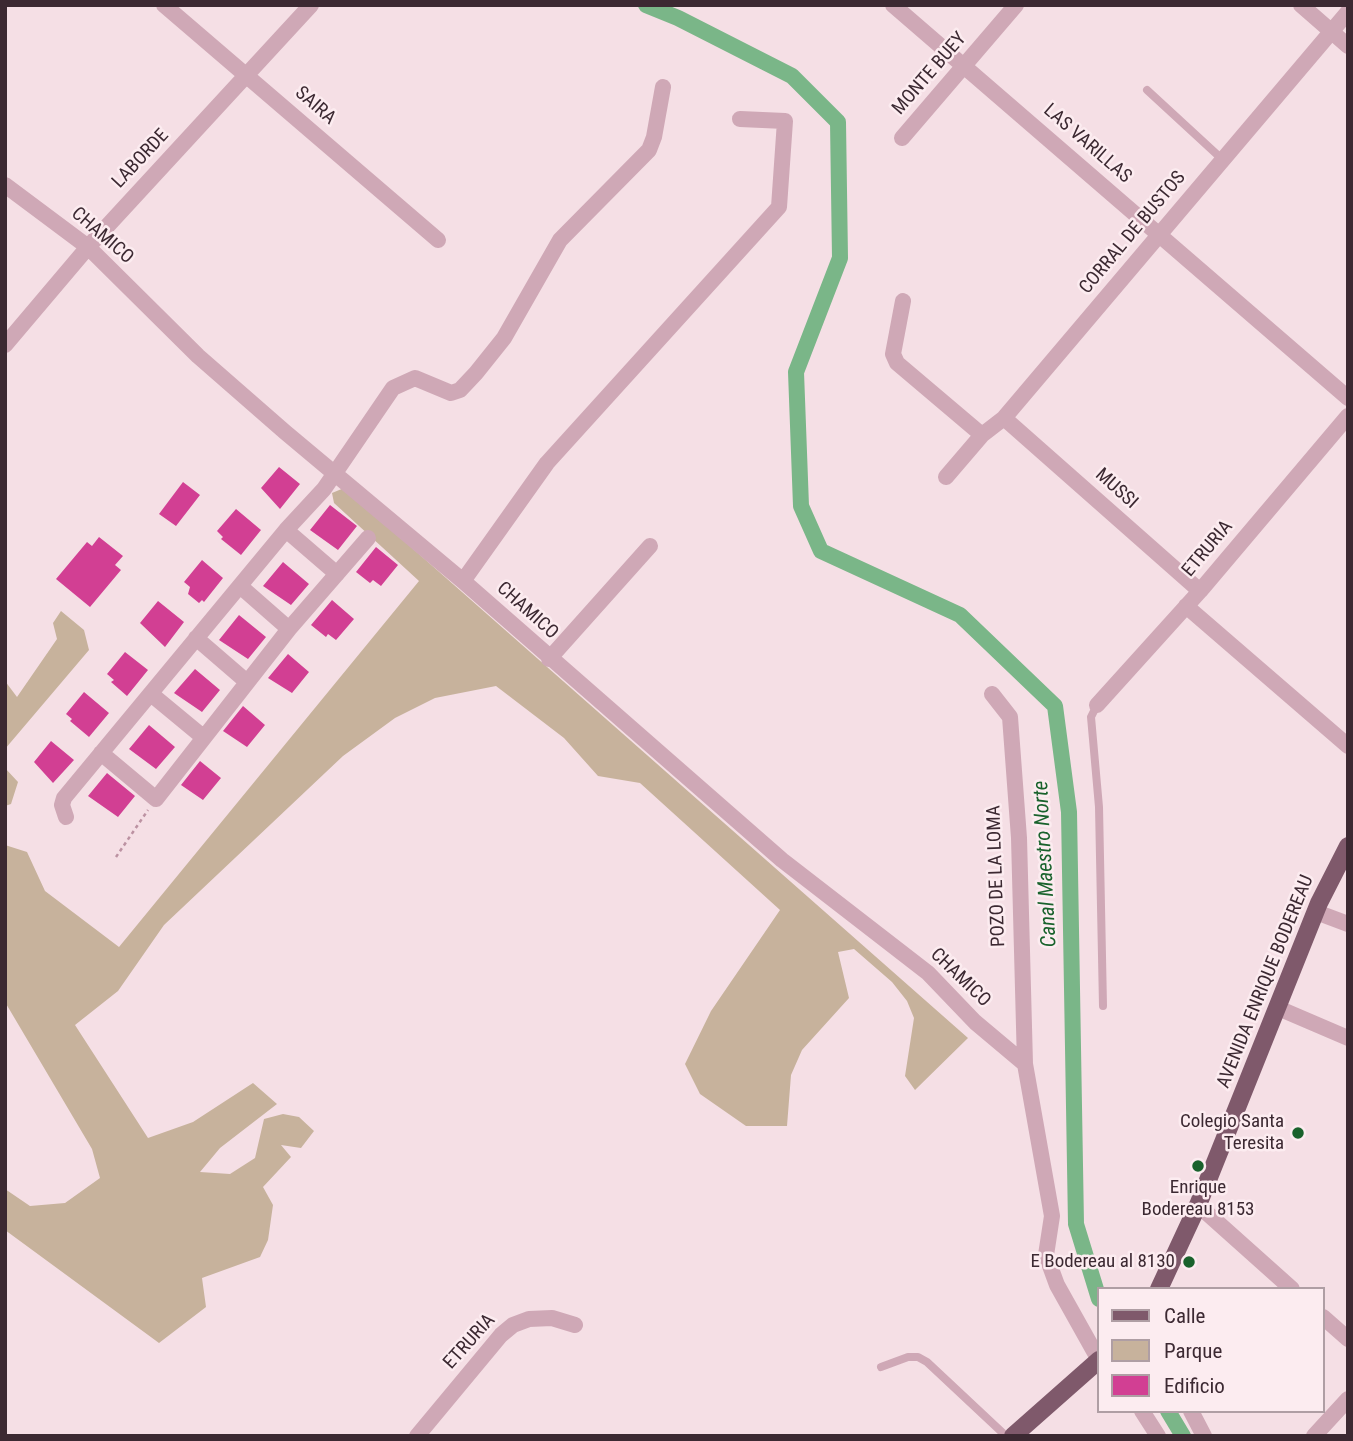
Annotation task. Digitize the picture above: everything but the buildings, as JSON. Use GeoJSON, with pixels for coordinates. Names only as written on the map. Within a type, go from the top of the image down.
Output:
{"type":"FeatureCollection","features":[{"type":"Feature","properties":{"kind":"main road","name":"AVENIDA ENRIQUE BODEREAU"},"geometry":{"type":"LineString","coordinates":[[1160,1287],[1198,1205],[1315,912],[1348,846]]}},
{"type":"Feature","properties":{"kind":"main road"},"geometry":{"type":"LineString","coordinates":[[1013,1436],[1098,1361]]}},
{"type":"Feature","properties":{"kind":"street","name":"SAIRA"},"geometry":{"type":"LineString","coordinates":[[164,5],[438,240]]}},
{"type":"Feature","properties":{"kind":"street","name":"LABORDE"},"geometry":{"type":"LineString","coordinates":[[5,345],[88,247],[312,5]]}},
{"type":"Feature","properties":{"kind":"street","name":"LAS VARILLAS"},"geometry":{"type":"LineString","coordinates":[[893,5],[1348,398]]}},
{"type":"Feature","properties":{"kind":"street","name":"MONTE BUEY"},"geometry":{"type":"LineString","coordinates":[[902,138],[1016,5]]}},
{"type":"Feature","properties":{"kind":"street"},"geometry":{"type":"LineString","coordinates":[[1301,5],[1348,46]]}},
{"type":"Feature","properties":{"kind":"street","name":"CORRAL DE BUSTOS"},"geometry":{"type":"LineString","coordinates":[[946,477],[982,435],[1004,418],[1348,12]]}},
{"type":"Feature","properties":{"kind":"street"},"geometry":{"type":"LineString","coordinates":[[65,817],[62,805],[64,799],[335,473],[393,388],[415,378],[451,393],[460,390],[476,373],[504,338],[560,240],[649,150],[663,87]]}},
{"type":"Feature","properties":{"kind":"street"},"geometry":{"type":"LineString","coordinates":[[463,581],[547,463],[779,207],[785,121],[740,118]]}},
{"type":"Feature","properties":{"kind":"street","name":"CHAMICO"},"geometry":{"type":"LineString","coordinates":[[5,185],[88,247],[198,356],[463,581],[782,860],[928,973],[975,1022],[1025,1064]]}},
{"type":"Feature","properties":{"kind":"street"},"geometry":{"type":"LineString","coordinates":[[902,301],[893,354],[897,363],[982,435]]}},
{"type":"Feature","properties":{"kind":"street","name":"ETRURIA"},"geometry":{"type":"LineString","coordinates":[[1097,705],[1200,591],[1348,416]]}},
{"type":"Feature","properties":{"kind":"street","name":"MUSSI"},"geometry":{"type":"LineString","coordinates":[[1004,418],[1200,591]]}},
{"type":"Feature","properties":{"kind":"street"},"geometry":{"type":"LineString","coordinates":[[285,530],[337,574]]}},
{"type":"Feature","properties":{"kind":"street"},"geometry":{"type":"LineString","coordinates":[[101,754],[156,799],[289,629],[368,538]]}},
{"type":"Feature","properties":{"kind":"street"},"geometry":{"type":"LineString","coordinates":[[549,659],[650,546]]}},
{"type":"Feature","properties":{"kind":"street"},"geometry":{"type":"LineString","coordinates":[[240,586],[289,629]]}},
{"type":"Feature","properties":{"kind":"street"},"geometry":{"type":"LineString","coordinates":[[1186,606],[1348,746]]}},
{"type":"Feature","properties":{"kind":"street"},"geometry":{"type":"LineString","coordinates":[[196,638],[247,682]]}},
{"type":"Feature","properties":{"kind":"street"},"geometry":{"type":"LineString","coordinates":[[151,694],[203,737]]}},
{"type":"Feature","properties":{"kind":"street","name":"POZO DE LA LOMA"},"geometry":{"type":"LineString","coordinates":[[992,694],[1010,716],[1019,838],[1025,1064]]}},
{"type":"Feature","properties":{"kind":"street"},"geometry":{"type":"LineString","coordinates":[[1315,912],[1348,924]]}},
{"type":"Feature","properties":{"kind":"street"},"geometry":{"type":"LineString","coordinates":[[1278,1008],[1348,1038]]}},
{"type":"Feature","properties":{"kind":"street"},"geometry":{"type":"LineString","coordinates":[[1025,1064],[1052,1216],[1046,1255],[1057,1285],[1098,1358]]}},
{"type":"Feature","properties":{"kind":"street"},"geometry":{"type":"LineString","coordinates":[[1198,1205],[1290,1287]]}},
{"type":"Feature","properties":{"kind":"street","name":"ETRURIA"},"geometry":{"type":"LineString","coordinates":[[417,1436],[501,1335],[513,1325],[529,1319],[552,1318],[575,1325]]}},
{"type":"Feature","properties":{"kind":"street"},"geometry":{"type":"LineString","coordinates":[[1325,1319],[1344,1335],[1348,1350]]}},
{"type":"Feature","properties":{"kind":"street"},"geometry":{"type":"LineString","coordinates":[[1314,1436],[1348,1399]]}},
{"type":"Feature","properties":{"kind":"street"},"geometry":{"type":"LineString","coordinates":[[1143,1413],[1158,1436]]}},
{"type":"Feature","properties":{"kind":"street"},"geometry":{"type":"LineString","coordinates":[[1192,1413],[1204,1436]]}},
{"type":"Feature","properties":{"kind":"lane"},"geometry":{"type":"LineString","coordinates":[[1147,90],[1223,160]]}},
{"type":"Feature","properties":{"kind":"lane"},"geometry":{"type":"LineString","coordinates":[[1097,705],[1091,717],[1099,807],[1103,1006]]}},
{"type":"Feature","properties":{"kind":"lane"},"geometry":{"type":"LineString","coordinates":[[881,1367],[908,1357],[918,1357],[927,1362],[1006,1436]]}},
{"type":"Feature","properties":{"kind":"path"},"geometry":{"type":"LineString","coordinates":[[116,857],[156,799]]}},
{"type":"Feature","properties":{"kind":"green space"},"geometry":{"type":"Polygon","coordinates":[[[344,488],[968,1038],[915,1090],[905,1076],[914,1018],[907,1001],[892,982],[854,949],[838,952],[849,998],[802,1050],[791,1075],[787,1126],[746,1126],[700,1094],[685,1064],[711,1011],[780,910],[640,783],[598,776],[564,738],[496,686],[435,698],[395,718],[343,756],[164,925],[118,991],[75,1025],[148,1138],[193,1122],[253,1083],[277,1104],[220,1148],[200,1172],[230,1174],[255,1158],[264,1119],[283,1114],[299,1117],[314,1131],[301,1148],[281,1145],[291,1157],[263,1187],[273,1205],[268,1240],[260,1257],[202,1278],[206,1307],[159,1343],[5,1230],[5,1189],[30,1206],[65,1203],[100,1178],[92,1149],[5,1002],[5,845],[27,852],[45,891],[119,947],[419,581],[334,503],[332,493],[344,488]]]}},
{"type":"Feature","properties":{"kind":"green space"},"geometry":{"type":"Polygon","coordinates":[[[61,611],[84,630],[89,650],[5,749],[5,681],[17,697],[57,639],[53,623],[61,611]]]}},
{"type":"Feature","properties":{"kind":"green space"},"geometry":{"type":"Polygon","coordinates":[[[5,768],[18,782],[11,804],[5,806],[5,768]]]}},
{"type":"Feature","properties":{"kind":"waterway","name":"Canal Maestro Norte"},"geometry":{"type":"LineString","coordinates":[[646,5],[678,18],[792,76],[838,122],[840,258],[796,372],[801,506],[821,551],[960,615],[1055,706],[1069,812],[1076,1224],[1098,1296]]}},
{"type":"Feature","properties":{"kind":"waterway","name":"Canal Maestro Norte"},"geometry":{"type":"LineString","coordinates":[[1169,1413],[1183,1436]]}},
{"type":"Feature","properties":{"kind":"place","name":"Colegio Santa Teresita"},"geometry":{"type":"Point","coordinates":[1298,1133]}},
{"type":"Feature","properties":{"kind":"place","name":"Enrique Bodereau 8153"},"geometry":{"type":"Point","coordinates":[1198,1166]}},
{"type":"Feature","properties":{"kind":"place","name":"E Bodereau al 8130"},"geometry":{"type":"Point","coordinates":[1189,1262]}}]}
